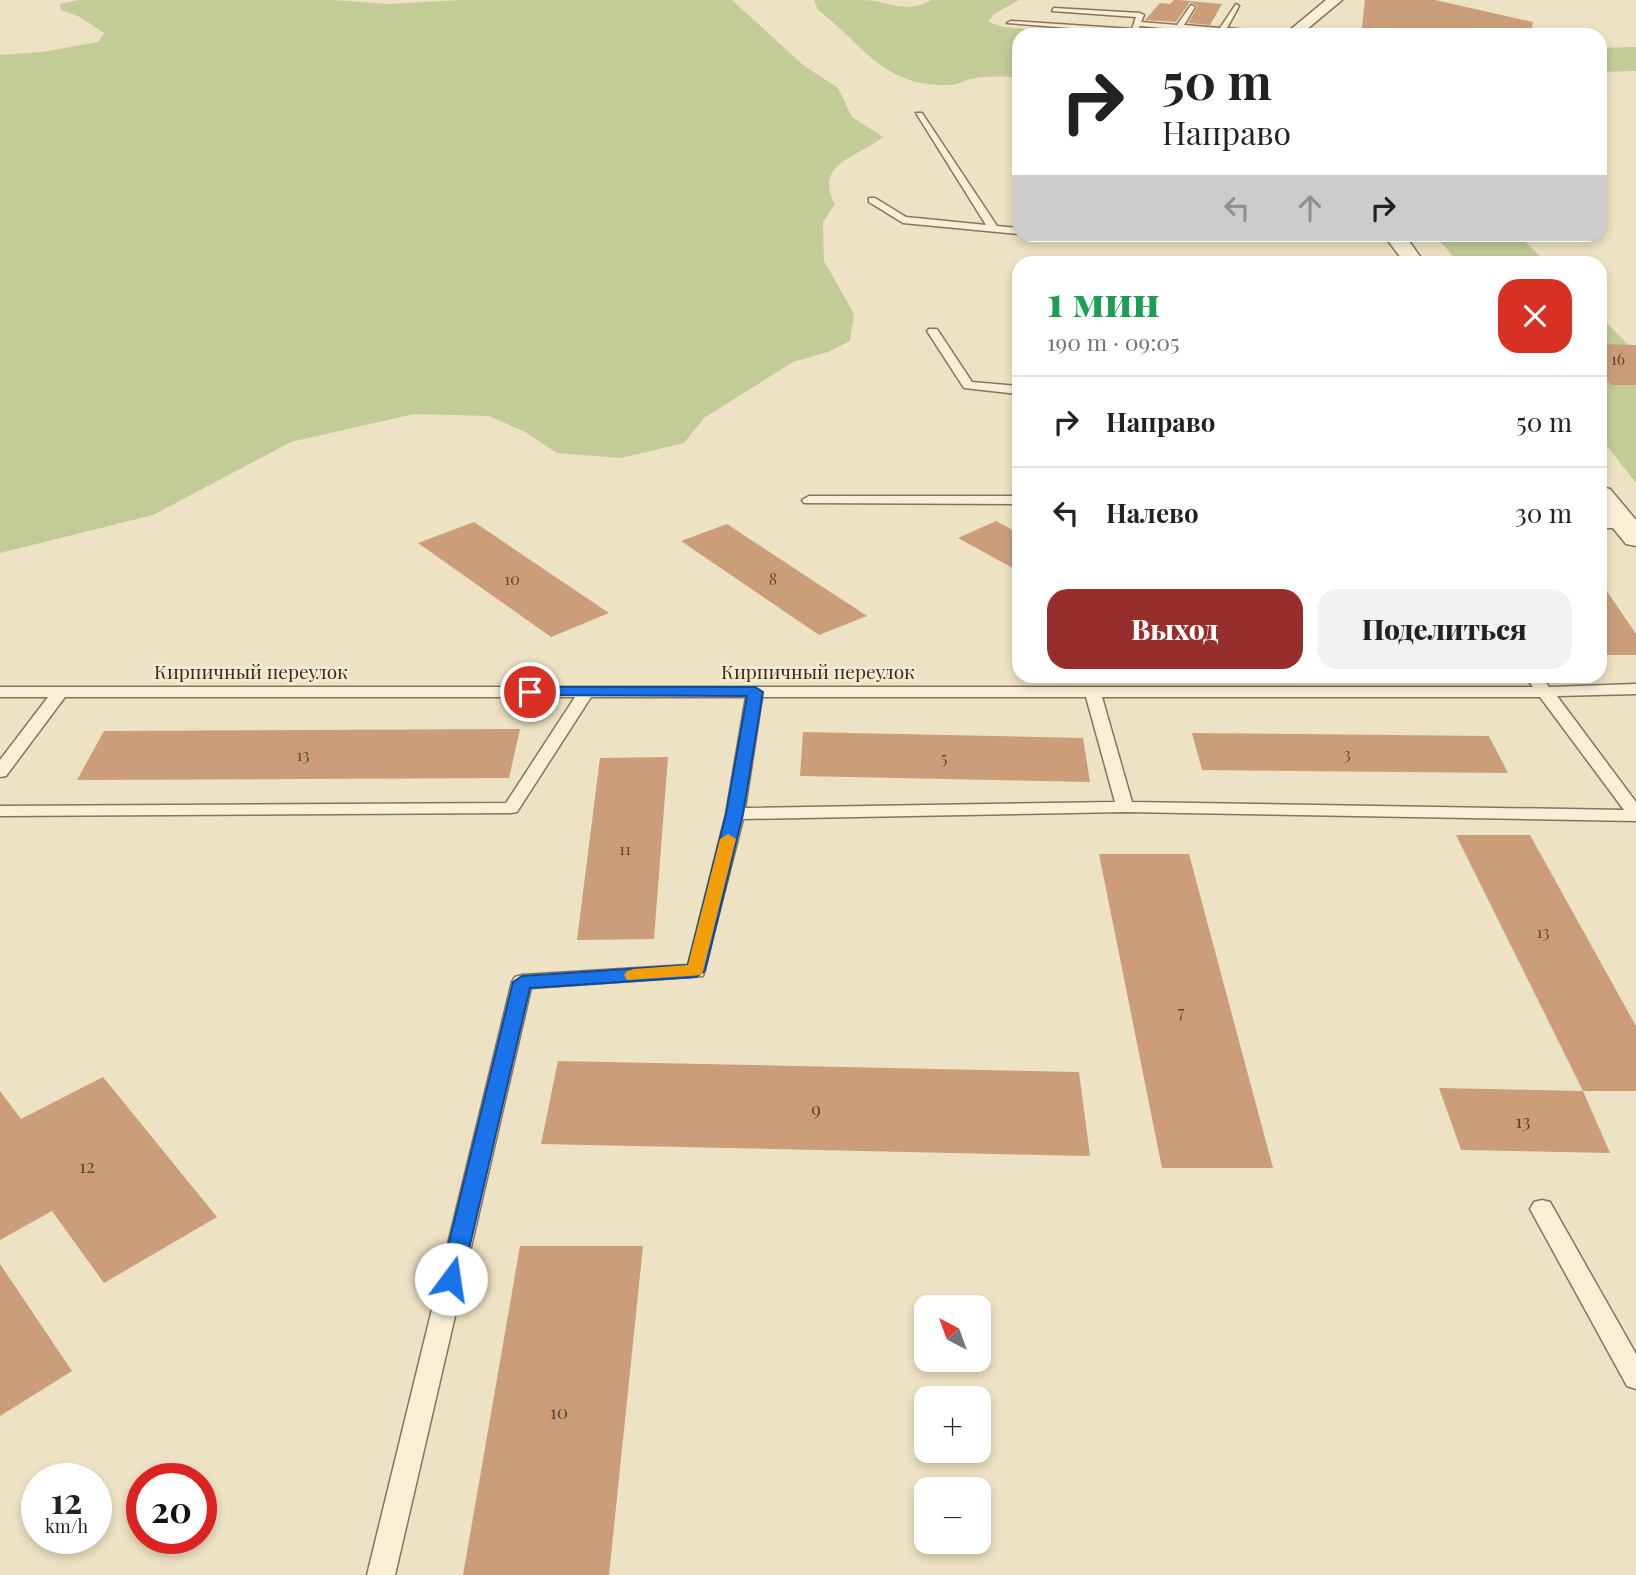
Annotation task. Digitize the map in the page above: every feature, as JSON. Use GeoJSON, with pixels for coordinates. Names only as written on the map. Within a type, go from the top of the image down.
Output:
{"type":"FeatureCollection","features":[{"type":"Feature","properties":{"kind":"street"},"geometry":{"type":"LineString","coordinates":[[1300,28],[1335,0]]}},
{"type":"Feature","properties":{"kind":"street"},"geometry":{"type":"LineString","coordinates":[[1607,507],[1620,529]]}},
{"type":"Feature","properties":{"kind":"lane"},"geometry":{"type":"LineString","coordinates":[[1225,28],[1236,6]]}},
{"type":"Feature","properties":{"kind":"lane"},"geometry":{"type":"LineString","coordinates":[[1179,27],[1191,7]]}},
{"type":"Feature","properties":{"kind":"lane"},"geometry":{"type":"LineString","coordinates":[[1054,10],[1140,15],[1136,28]]}},
{"type":"Feature","properties":{"kind":"lane"},"geometry":{"type":"LineString","coordinates":[[1011,23],[1088,28]]}},
{"type":"Feature","properties":{"kind":"lane"},"geometry":{"type":"LineString","coordinates":[[1137,24],[1186,28]]}},
{"type":"Feature","properties":{"kind":"lane"},"geometry":{"type":"LineString","coordinates":[[919,116],[993,229]]}},
{"type":"Feature","properties":{"kind":"lane"},"geometry":{"type":"LineString","coordinates":[[872,200],[903,220],[1012,231]]}},
{"type":"Feature","properties":{"kind":"lane"},"geometry":{"type":"LineString","coordinates":[[933,331],[968,385],[1012,389]]}},
{"type":"Feature","properties":{"kind":"lane"},"geometry":{"type":"LineString","coordinates":[[809,500],[1012,500]]}},
{"type":"Feature","properties":{"kind":"lane"},"geometry":{"type":"LineString","coordinates":[[1537,683],[1636,815]]}},
{"type":"Feature","properties":{"kind":"lane","name":"Кирпичный переулок"},"geometry":{"type":"LineString","coordinates":[[0,692],[1543,692],[1636,689]]}},
{"type":"Feature","properties":{"kind":"lane"},"geometry":{"type":"LineString","coordinates":[[0,772],[60,692]]}},
{"type":"Feature","properties":{"kind":"lane"},"geometry":{"type":"LineString","coordinates":[[0,811],[511,808],[586,692]]}},
{"type":"Feature","properties":{"kind":"lane"},"geometry":{"type":"LineString","coordinates":[[381,1575],[522,982],[696,971],[734,814],[755,692]]}},
{"type":"Feature","properties":{"kind":"lane"},"geometry":{"type":"LineString","coordinates":[[1093,692],[1125,807]]}},
{"type":"Feature","properties":{"kind":"lane"},"geometry":{"type":"LineString","coordinates":[[734,814],[1125,807],[1636,815]]}},
{"type":"Feature","properties":{"kind":"lane"},"geometry":{"type":"LineString","coordinates":[[1542,1209],[1636,1378]]}},
{"type":"Feature","properties":{"kind":"green space"},"geometry":{"type":"Polygon","coordinates":[[[79,0],[331,0],[389,4],[462,0],[732,0],[803,65],[838,88],[852,117],[883,137],[834,170],[830,179],[830,190],[835,204],[823,222],[824,261],[854,314],[850,341],[828,352],[793,362],[704,418],[684,443],[621,458],[557,453],[525,432],[489,416],[414,414],[291,442],[153,515],[0,553],[0,55],[42,52],[98,42],[104,33],[80,17],[61,10],[60,4],[79,0]]]}},
{"type":"Feature","properties":{"kind":"green space"},"geometry":{"type":"Polygon","coordinates":[[[814,0],[865,0],[905,7],[931,0],[1019,0],[994,14],[988,22],[1016,28],[1012,28],[1012,78],[970,79],[952,85],[926,84],[907,79],[876,62],[818,10],[814,0]]]}},
{"type":"Feature","properties":{"kind":"green space"},"geometry":{"type":"Polygon","coordinates":[[[1636,47],[1636,71],[1607,72],[1607,48],[1636,47]]]}},
{"type":"Feature","properties":{"kind":"green space"},"geometry":{"type":"Polygon","coordinates":[[[1441,242],[1525,242],[1540,256],[1453,256],[1441,242]]]}},
{"type":"Feature","properties":{"kind":"green space"},"geometry":{"type":"Polygon","coordinates":[[[1607,323],[1636,353],[1636,483],[1607,446],[1607,323]]]}},
{"type":"Feature","properties":{"kind":"building"},"geometry":{"type":"Polygon","coordinates":[[[1174,0],[1222,4],[1210,25],[1188,23],[1198,6],[1190,2],[1176,22],[1145,20],[1160,3],[1170,4],[1174,0]]]}},
{"type":"Feature","properties":{"kind":"building"},"geometry":{"type":"Polygon","coordinates":[[[1365,0],[1435,0],[1533,22],[1532,28],[1362,28],[1365,0]]]}},
{"type":"Feature","properties":{"kind":"building"},"geometry":{"type":"Polygon","coordinates":[[[1607,344],[1636,345],[1636,385],[1611,385],[1607,380],[1607,344]]]}},
{"type":"Feature","properties":{"kind":"building"},"geometry":{"type":"Polygon","coordinates":[[[996,521],[1012,530],[1012,568],[958,538],[996,521]]]}},
{"type":"Feature","properties":{"kind":"building"},"geometry":{"type":"Polygon","coordinates":[[[474,522],[609,613],[551,637],[418,543],[474,522]]]}},
{"type":"Feature","properties":{"kind":"building"},"geometry":{"type":"Polygon","coordinates":[[[727,524],[867,616],[819,635],[681,541],[727,524]]]}},
{"type":"Feature","properties":{"kind":"building"},"geometry":{"type":"Polygon","coordinates":[[[1607,591],[1636,634],[1636,655],[1607,655],[1607,591]]]}},
{"type":"Feature","properties":{"kind":"building"},"geometry":{"type":"Polygon","coordinates":[[[520,729],[509,778],[77,780],[104,731],[520,729]]]}},
{"type":"Feature","properties":{"kind":"building"},"geometry":{"type":"Polygon","coordinates":[[[803,732],[1083,738],[1090,782],[800,776],[803,732]]]}},
{"type":"Feature","properties":{"kind":"building"},"geometry":{"type":"Polygon","coordinates":[[[1192,733],[1489,736],[1508,773],[1202,770],[1192,733]]]}},
{"type":"Feature","properties":{"kind":"building"},"geometry":{"type":"Polygon","coordinates":[[[668,757],[654,939],[577,940],[600,758],[668,757]]]}},
{"type":"Feature","properties":{"kind":"building"},"geometry":{"type":"Polygon","coordinates":[[[1456,835],[1530,835],[1636,1026],[1636,1091],[1583,1091],[1456,835]]]}},
{"type":"Feature","properties":{"kind":"building"},"geometry":{"type":"Polygon","coordinates":[[[1099,854],[1189,854],[1273,1168],[1162,1168],[1099,854]]]}},
{"type":"Feature","properties":{"kind":"building"},"geometry":{"type":"Polygon","coordinates":[[[558,1061],[1079,1072],[1090,1156],[541,1144],[558,1061]]]}},
{"type":"Feature","properties":{"kind":"building"},"geometry":{"type":"Polygon","coordinates":[[[103,1077],[217,1217],[104,1283],[52,1211],[0,1240],[0,1091],[21,1119],[103,1077]]]}},
{"type":"Feature","properties":{"kind":"building"},"geometry":{"type":"Polygon","coordinates":[[[1439,1088],[1583,1091],[1610,1153],[1461,1150],[1439,1088]]]}},
{"type":"Feature","properties":{"kind":"building"},"geometry":{"type":"Polygon","coordinates":[[[520,1246],[643,1246],[609,1575],[463,1575],[520,1246]]]}},
{"type":"Feature","properties":{"kind":"building"},"geometry":{"type":"Polygon","coordinates":[[[0,1264],[72,1371],[0,1416],[0,1264]]]}},
{"type":"Feature","properties":{"kind":"slow traffic"},"geometry":{"type":"LineString","coordinates":[[634,975],[696,971],[728,839]]}},
{"type":"Feature","properties":{"kind":"route"},"geometry":{"type":"LineString","coordinates":[[451,1279],[522,982],[696,971],[734,814],[755,692],[530,692]]}}]}
